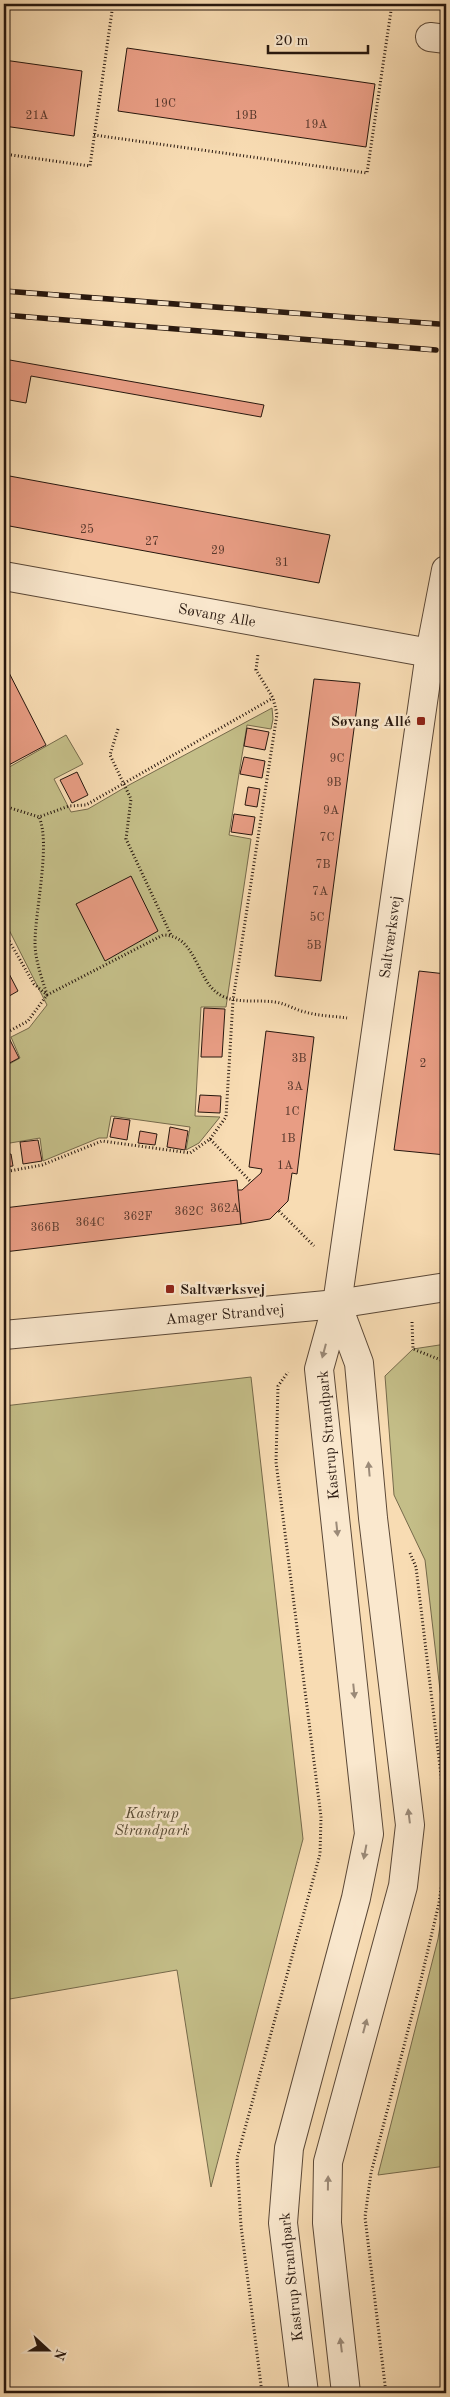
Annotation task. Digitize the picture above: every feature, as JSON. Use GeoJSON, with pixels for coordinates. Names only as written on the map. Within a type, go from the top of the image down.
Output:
{"type":"FeatureCollection","features":[{"type":"Feature","properties":{"kind":"street","name":"Saltværksvej"},"geometry":{"type":"LineString","coordinates":[[337,1304],[430,653],[446,570]]}},
{"type":"Feature","properties":{"kind":"street","name":"Søvang Alle"},"geometry":{"type":"LineString","coordinates":[[4,576],[430,653]]}},
{"type":"Feature","properties":{"kind":"street","name":"Amager Strandvej"},"geometry":{"type":"LineString","coordinates":[[4,1335],[337,1304],[446,1287]]}},
{"type":"Feature","properties":{"kind":"street","name":"Kastrup Strandpark"},"geometry":{"type":"LineString","coordinates":[[304,2393],[283,2223],[289,2148],[356,1898],[369,1834],[319,1369],[337,1304]]}},
{"type":"Feature","properties":{"kind":"street"},"geometry":{"type":"LineString","coordinates":[[337,1304],[359,1363],[374,1518],[410,1824],[404,1886],[328,2162],[327,2223],[346,2393]]}},
{"type":"Feature","properties":{"kind":"path"},"geometry":{"type":"LineString","coordinates":[[4,154],[90,166],[113,4]]}},
{"type":"Feature","properties":{"kind":"path"},"geometry":{"type":"LineString","coordinates":[[94,136],[367,173],[392,4]]}},
{"type":"Feature","properties":{"kind":"path"},"geometry":{"type":"LineString","coordinates":[[4,1172],[42,1165],[102,1141],[190,1153],[210,1139],[226,1117],[233,1000],[277,714],[273,698],[256,670],[265,623]]}},
{"type":"Feature","properties":{"kind":"path"},"geometry":{"type":"LineString","coordinates":[[4,806],[39,817],[69,806],[86,804],[273,698]]}},
{"type":"Feature","properties":{"kind":"path"},"geometry":{"type":"LineString","coordinates":[[118,729],[110,755],[131,799],[126,839],[171,935],[192,951],[207,982],[216,992],[233,1000],[279,1002],[306,1013],[378,1021]]}},
{"type":"Feature","properties":{"kind":"path"},"geometry":{"type":"LineString","coordinates":[[39,817],[43,826],[43,844],[35,944],[40,972],[47,995]]}},
{"type":"Feature","properties":{"kind":"path"},"geometry":{"type":"LineString","coordinates":[[4,932],[34,984],[47,995]]}},
{"type":"Feature","properties":{"kind":"path"},"geometry":{"type":"LineString","coordinates":[[4,1034],[28,1021],[47,995],[163,935],[171,935]]}},
{"type":"Feature","properties":{"kind":"path"},"geometry":{"type":"LineString","coordinates":[[210,1139],[251,1182]]}},
{"type":"Feature","properties":{"kind":"path"},"geometry":{"type":"LineString","coordinates":[[279,1211],[341,1274]]}},
{"type":"Feature","properties":{"kind":"path"},"geometry":{"type":"LineString","coordinates":[[410,1292],[413,1348],[446,1362]]}},
{"type":"Feature","properties":{"kind":"path"},"geometry":{"type":"LineString","coordinates":[[262,2393],[241,2226],[237,2158],[320,1854],[321,1817],[276,1462],[278,1386],[289,1371]]}},
{"type":"Feature","properties":{"kind":"path"},"geometry":{"type":"LineString","coordinates":[[386,2393],[365,2217],[371,2173],[439,1903],[446,1854]]}},
{"type":"Feature","properties":{"kind":"green space"},"geometry":{"type":"Polygon","coordinates":[[[272,708],[273,719],[271,729],[247,725],[229,835],[251,839],[226,1007],[201,1007],[195,1116],[220,1117],[199,1143],[186,1150],[190,1127],[111,1116],[107,1138],[99,1138],[43,1161],[40,1138],[4,1144],[4,1067],[20,1058],[11,1037],[29,1028],[47,1005],[4,920],[4,770],[66,735],[83,764],[54,779],[71,812],[88,809],[272,708]]]}},
{"type":"Feature","properties":{"kind":"green space"},"geometry":{"type":"Polygon","coordinates":[[[446,1344],[446,1742],[425,1560],[394,1495],[385,1376],[413,1349],[446,1344]]]}},
{"type":"Feature","properties":{"kind":"green space","name":"Kastrup Strandpark"},"geometry":{"type":"Polygon","coordinates":[[[251,1377],[303,1839],[211,2187],[177,1970],[4,2000],[4,1406],[251,1377]]]}},
{"type":"Feature","properties":{"kind":"green space"},"geometry":{"type":"Polygon","coordinates":[[[446,1888],[446,2166],[378,2175],[438,1939],[446,1888]]]}},
{"type":"Feature","properties":{"kind":"building"},"geometry":{"type":"Polygon","coordinates":[[[127,48],[375,84],[366,147],[118,111],[127,48]]]}},
{"type":"Feature","properties":{"kind":"building"},"geometry":{"type":"Polygon","coordinates":[[[4,60],[82,71],[74,136],[4,126],[4,60]]]}},
{"type":"Feature","properties":{"kind":"building"},"geometry":{"type":"Polygon","coordinates":[[[4,359],[264,405],[261,417],[31,376],[26,403],[4,399],[4,359]]]}},
{"type":"Feature","properties":{"kind":"building"},"geometry":{"type":"Polygon","coordinates":[[[4,475],[330,535],[319,583],[4,525],[4,475]]]}},
{"type":"Feature","properties":{"kind":"building"},"geometry":{"type":"Polygon","coordinates":[[[4,663],[46,745],[5,767],[4,766],[4,663]]]}},
{"type":"Feature","properties":{"kind":"building"},"geometry":{"type":"Polygon","coordinates":[[[314,679],[360,683],[321,981],[275,976],[314,679]]]}},
{"type":"Feature","properties":{"kind":"building"},"geometry":{"type":"Polygon","coordinates":[[[247,728],[269,732],[265,750],[244,746],[247,728]]]}},
{"type":"Feature","properties":{"kind":"building"},"geometry":{"type":"Polygon","coordinates":[[[244,757],[265,761],[262,778],[240,774],[244,757]]]}},
{"type":"Feature","properties":{"kind":"building"},"geometry":{"type":"Polygon","coordinates":[[[77,772],[88,795],[72,803],[60,780],[77,772]]]}},
{"type":"Feature","properties":{"kind":"building"},"geometry":{"type":"Polygon","coordinates":[[[248,787],[260,789],[257,807],[245,805],[248,787]]]}},
{"type":"Feature","properties":{"kind":"building"},"geometry":{"type":"Polygon","coordinates":[[[234,814],[255,817],[252,835],[231,832],[234,814]]]}},
{"type":"Feature","properties":{"kind":"building"},"geometry":{"type":"Polygon","coordinates":[[[131,876],[158,931],[105,961],[76,904],[131,876]]]}},
{"type":"Feature","properties":{"kind":"building"},"geometry":{"type":"Polygon","coordinates":[[[4,964],[18,991],[4,999],[4,964]]]}},
{"type":"Feature","properties":{"kind":"building"},"geometry":{"type":"Polygon","coordinates":[[[419,971],[446,974],[446,1155],[394,1150],[419,971]]]}},
{"type":"Feature","properties":{"kind":"building"},"geometry":{"type":"Polygon","coordinates":[[[204,1008],[225,1009],[222,1057],[201,1057],[204,1008]]]}},
{"type":"Feature","properties":{"kind":"building"},"geometry":{"type":"Polygon","coordinates":[[[266,1031],[314,1037],[297,1174],[292,1173],[288,1201],[270,1219],[241,1224],[237,1190],[242,1190],[261,1173],[262,1169],[249,1167],[266,1031]]]}},
{"type":"Feature","properties":{"kind":"building"},"geometry":{"type":"Polygon","coordinates":[[[9,1038],[19,1058],[4,1066],[4,1040],[9,1038]]]}},
{"type":"Feature","properties":{"kind":"building"},"geometry":{"type":"Polygon","coordinates":[[[200,1095],[221,1096],[220,1113],[198,1112],[200,1095]]]}},
{"type":"Feature","properties":{"kind":"building"},"geometry":{"type":"Polygon","coordinates":[[[114,1118],[130,1120],[127,1140],[110,1137],[114,1118]]]}},
{"type":"Feature","properties":{"kind":"building"},"geometry":{"type":"Polygon","coordinates":[[[170,1127],[188,1131],[185,1150],[167,1147],[170,1127]]]}},
{"type":"Feature","properties":{"kind":"building"},"geometry":{"type":"Polygon","coordinates":[[[140,1131],[157,1134],[155,1145],[138,1143],[140,1131]]]}},
{"type":"Feature","properties":{"kind":"building"},"geometry":{"type":"Polygon","coordinates":[[[38,1140],[42,1161],[23,1164],[20,1142],[38,1140]]]}},
{"type":"Feature","properties":{"kind":"building"},"geometry":{"type":"Polygon","coordinates":[[[11,1154],[13,1166],[4,1167],[4,1155],[11,1154]]]}},
{"type":"Feature","properties":{"kind":"building"},"geometry":{"type":"Polygon","coordinates":[[[237,1180],[241,1224],[4,1252],[4,1208],[237,1180]]]}},
{"type":"Feature","properties":{"kind":"railway"},"geometry":{"type":"LineString","coordinates":[[4,291],[439,324]]}},
{"type":"Feature","properties":{"kind":"railway"},"geometry":{"type":"LineString","coordinates":[[4,315],[436,350]]}},
{"type":"Feature","properties":{"kind":"place","name":"Søvang Allé"},"geometry":{"type":"Point","coordinates":[421,721]}},
{"type":"Feature","properties":{"kind":"place","name":"Saltværksvej"},"geometry":{"type":"Point","coordinates":[170,1289]}}]}
